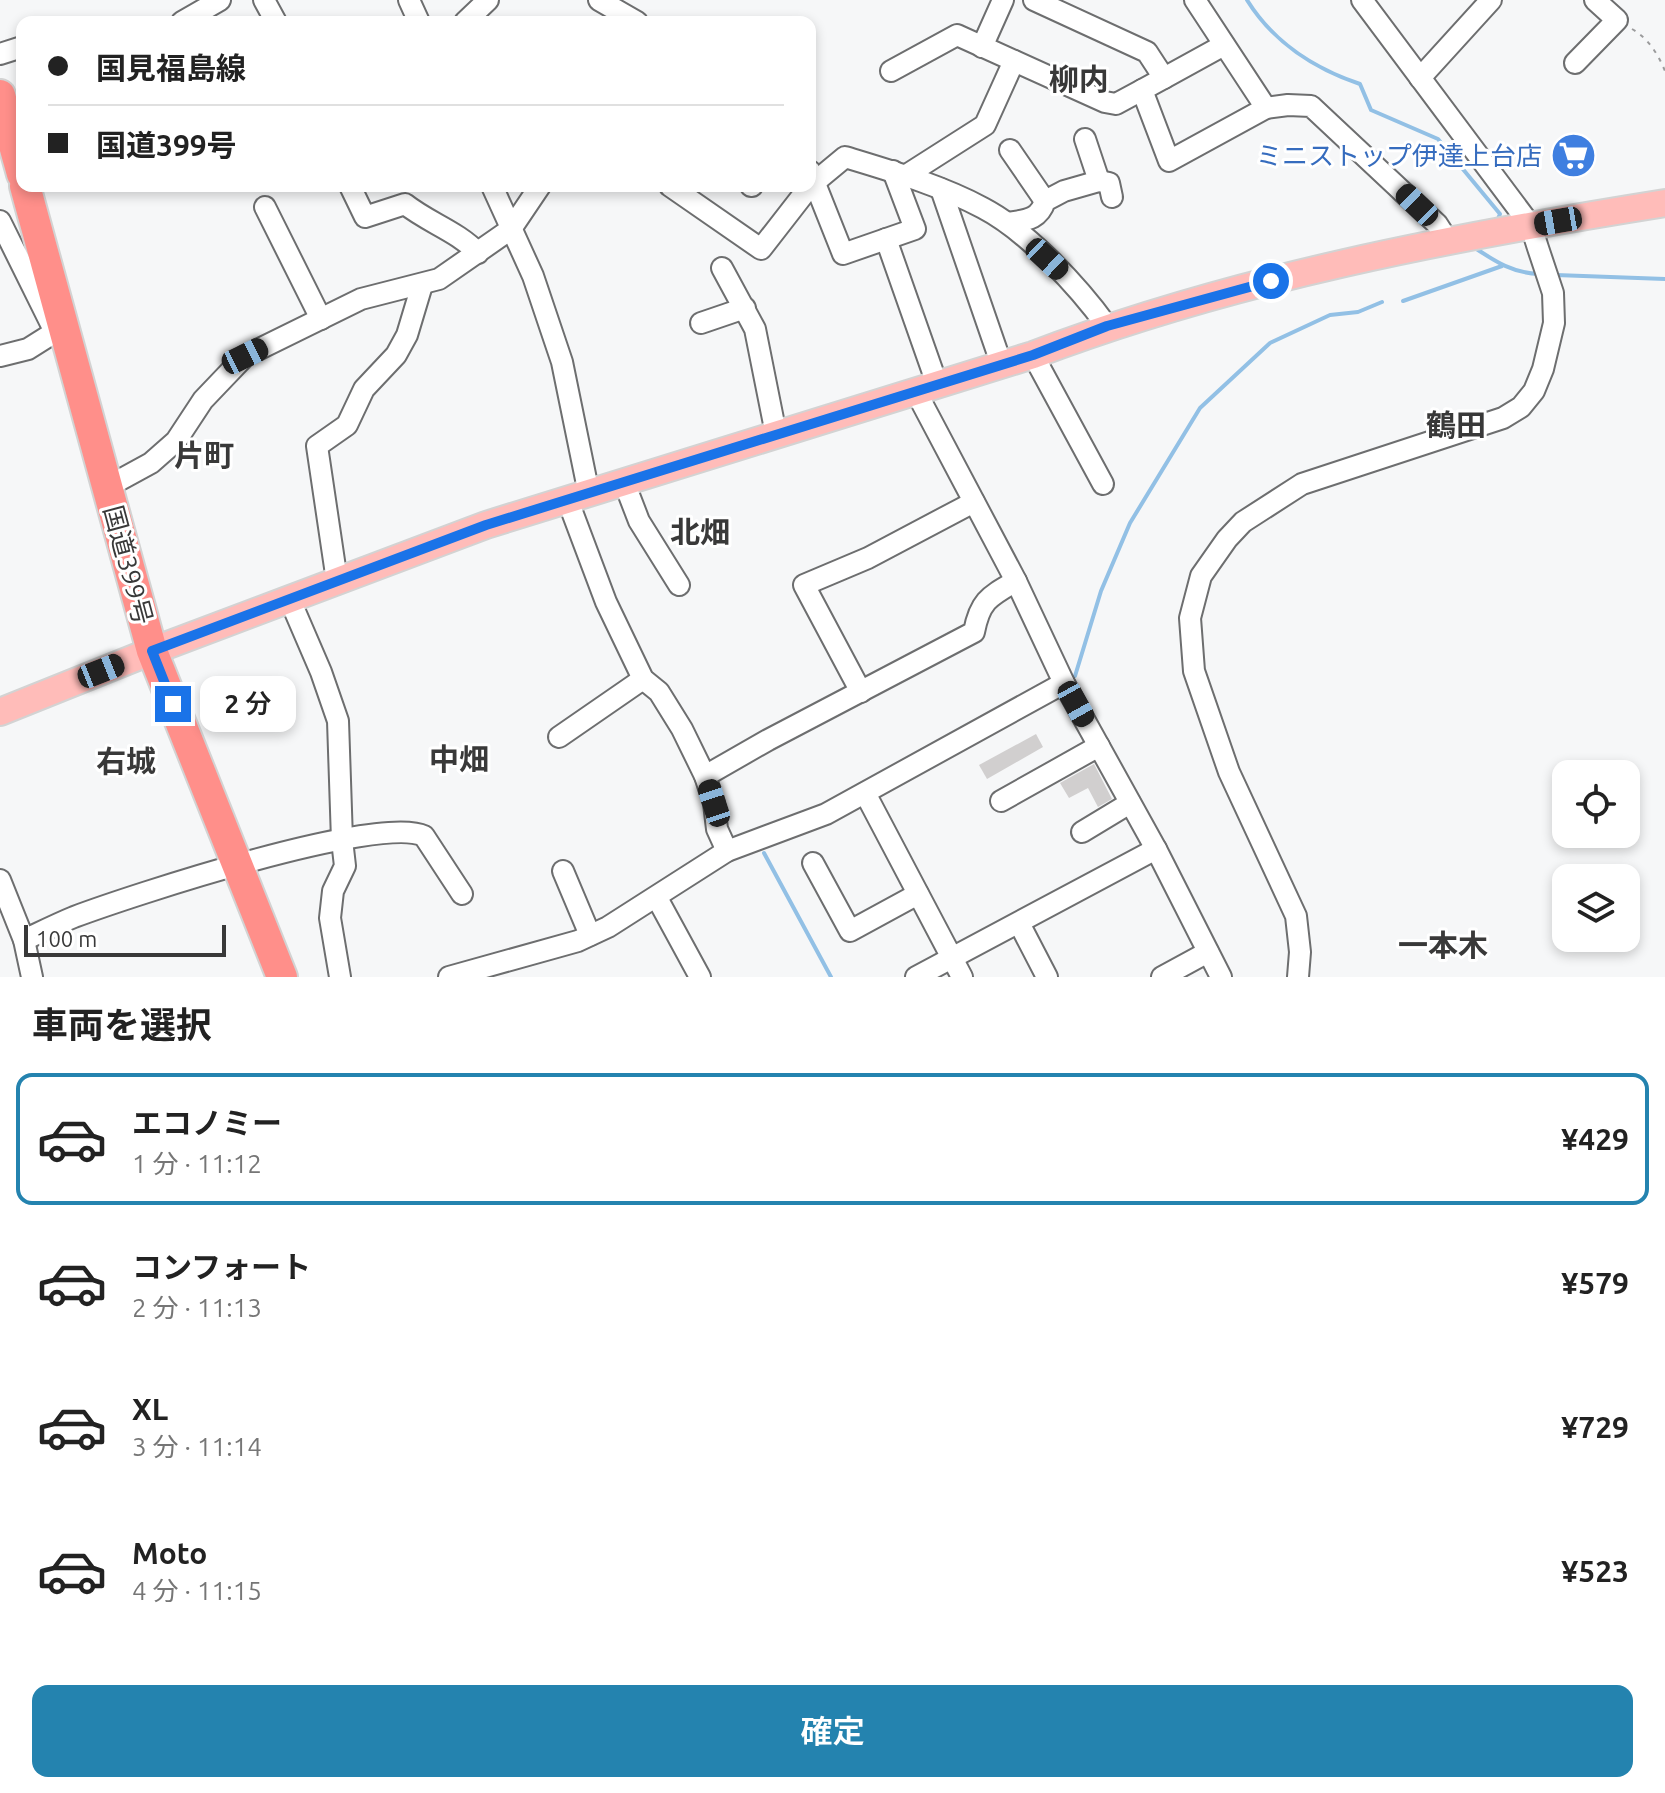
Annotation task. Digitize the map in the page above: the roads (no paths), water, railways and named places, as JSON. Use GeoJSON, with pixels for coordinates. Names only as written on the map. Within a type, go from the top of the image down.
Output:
{"type":"FeatureCollection","features":[{"type":"Feature","properties":{"kind":"highway","name":"国道399号"},"geometry":{"type":"LineString","coordinates":[[0,95],[16,152]]}},
{"type":"Feature","properties":{"kind":"highway","name":"国道399号"},"geometry":{"type":"LineString","coordinates":[[27,192],[152,651],[282,977]]}},
{"type":"Feature","properties":{"kind":"main road"},"geometry":{"type":"LineString","coordinates":[[0,712],[486,525],[1033,355],[1107,326],[1271,281],[1448,241],[1665,203]]}},
{"type":"Feature","properties":{"kind":"street"},"geometry":{"type":"LineString","coordinates":[[192,16],[220,0]]}},
{"type":"Feature","properties":{"kind":"street"},"geometry":{"type":"LineString","coordinates":[[471,16],[488,0]]}},
{"type":"Feature","properties":{"kind":"street"},"geometry":{"type":"LineString","coordinates":[[982,47],[1003,0]]}},
{"type":"Feature","properties":{"kind":"street"},"geometry":{"type":"LineString","coordinates":[[1034,0],[1147,52],[1164,78]]}},
{"type":"Feature","properties":{"kind":"street"},"geometry":{"type":"LineString","coordinates":[[1195,0],[1266,108]]}},
{"type":"Feature","properties":{"kind":"street"},"geometry":{"type":"LineString","coordinates":[[1298,977],[1300,952],[1296,916],[1229,772],[1194,671],[1190,618],[1201,576],[1243,522],[1302,484],[1503,418],[1521,407],[1534,391],[1543,369],[1554,323],[1553,293],[1531,226],[1362,0]]}},
{"type":"Feature","properties":{"kind":"street"},"geometry":{"type":"LineString","coordinates":[[1420,78],[1491,0]]}},
{"type":"Feature","properties":{"kind":"street"},"geometry":{"type":"LineString","coordinates":[[1575,63],[1617,20],[1595,0]]}},
{"type":"Feature","properties":{"kind":"street"},"geometry":{"type":"LineString","coordinates":[[891,71],[957,35],[1105,102],[1116,104],[1224,45]]}},
{"type":"Feature","properties":{"kind":"street"},"geometry":{"type":"LineString","coordinates":[[899,174],[985,125],[1014,61]]}},
{"type":"Feature","properties":{"kind":"street"},"geometry":{"type":"LineString","coordinates":[[1142,90],[1169,161],[1266,108],[1311,106],[1437,224],[1448,241]]}},
{"type":"Feature","properties":{"kind":"street"},"geometry":{"type":"LineString","coordinates":[[1008,223],[1030,220],[1041,212],[1045,201],[1064,191],[1095,185],[1105,189],[1085,139]]}},
{"type":"Feature","properties":{"kind":"street"},"geometry":{"type":"LineString","coordinates":[[1010,150],[1045,201]]}},
{"type":"Feature","properties":{"kind":"street"},"geometry":{"type":"LineString","coordinates":[[816,177],[845,157],[941,189],[984,208],[1008,223],[1085,296],[1107,326]]}},
{"type":"Feature","properties":{"kind":"street"},"geometry":{"type":"LineString","coordinates":[[816,192],[843,254],[915,229],[899,174]]}},
{"type":"Feature","properties":{"kind":"street"},"geometry":{"type":"LineString","coordinates":[[941,189],[1001,363]]}},
{"type":"Feature","properties":{"kind":"street"},"geometry":{"type":"LineString","coordinates":[[353,192],[365,217],[405,204],[454,232],[478,253]]}},
{"type":"Feature","properties":{"kind":"street"},"geometry":{"type":"LineString","coordinates":[[495,192],[533,276],[562,362],[579,497],[606,602],[643,679],[659,692],[682,729],[705,776],[714,803],[717,829],[727,851]]}},
{"type":"Feature","properties":{"kind":"street"},"geometry":{"type":"LineString","coordinates":[[107,487],[151,463],[176,441],[203,400],[245,356],[361,299],[439,279],[511,229],[536,192]]}},
{"type":"Feature","properties":{"kind":"street"},"geometry":{"type":"LineString","coordinates":[[679,192],[761,249],[803,192]]}},
{"type":"Feature","properties":{"kind":"street"},"geometry":{"type":"LineString","coordinates":[[265,207],[321,319]]}},
{"type":"Feature","properties":{"kind":"street"},"geometry":{"type":"LineString","coordinates":[[0,221],[80,381]]}},
{"type":"Feature","properties":{"kind":"street"},"geometry":{"type":"LineString","coordinates":[[886,239],[926,387],[974,502],[1016,581],[1064,683],[1156,849],[1221,977]]}},
{"type":"Feature","properties":{"kind":"street"},"geometry":{"type":"LineString","coordinates":[[722,268],[755,329],[776,434]]}},
{"type":"Feature","properties":{"kind":"street"},"geometry":{"type":"LineString","coordinates":[[337,581],[317,446],[347,425],[364,389],[396,355],[407,335],[422,285]]}},
{"type":"Feature","properties":{"kind":"street"},"geometry":{"type":"LineString","coordinates":[[701,323],[745,308]]}},
{"type":"Feature","properties":{"kind":"street"},"geometry":{"type":"LineString","coordinates":[[0,356],[28,349],[55,332]]}},
{"type":"Feature","properties":{"kind":"street"},"geometry":{"type":"LineString","coordinates":[[1033,355],[1103,484]]}},
{"type":"Feature","properties":{"kind":"street"},"geometry":{"type":"LineString","coordinates":[[624,482],[639,521],[679,585]]}},
{"type":"Feature","properties":{"kind":"street"},"geometry":{"type":"LineString","coordinates":[[861,692],[804,585],[868,558],[974,502]]}},
{"type":"Feature","properties":{"kind":"street"},"geometry":{"type":"LineString","coordinates":[[705,776],[974,632],[986,598],[1016,581]]}},
{"type":"Feature","properties":{"kind":"street"},"geometry":{"type":"LineString","coordinates":[[290,600],[338,721],[345,866],[333,891],[330,918],[340,977]]}},
{"type":"Feature","properties":{"kind":"street"},"geometry":{"type":"LineString","coordinates":[[559,737],[643,679]]}},
{"type":"Feature","properties":{"kind":"street"},"geometry":{"type":"LineString","coordinates":[[449,977],[590,935],[657,898],[727,851],[826,814],[1064,683]]}},
{"type":"Feature","properties":{"kind":"street"},"geometry":{"type":"LineString","coordinates":[[1001,801],[1099,746]]}},
{"type":"Feature","properties":{"kind":"street"},"geometry":{"type":"LineString","coordinates":[[865,793],[954,960]]}},
{"type":"Feature","properties":{"kind":"street"},"geometry":{"type":"LineString","coordinates":[[1082,832],[1130,803]]}},
{"type":"Feature","properties":{"kind":"street"},"geometry":{"type":"LineString","coordinates":[[24,940],[73,918],[238,864],[342,840],[392,833],[418,833],[424,836],[462,894]]}},
{"type":"Feature","properties":{"kind":"street"},"geometry":{"type":"LineString","coordinates":[[916,977],[954,960],[1156,849]]}},
{"type":"Feature","properties":{"kind":"street"},"geometry":{"type":"LineString","coordinates":[[813,863],[850,931],[918,894]]}},
{"type":"Feature","properties":{"kind":"street"},"geometry":{"type":"LineString","coordinates":[[563,871],[590,935]]}},
{"type":"Feature","properties":{"kind":"street"},"geometry":{"type":"LineString","coordinates":[[0,880],[24,940],[32,977]]}},
{"type":"Feature","properties":{"kind":"street"},"geometry":{"type":"LineString","coordinates":[[657,898],[700,977]]}},
{"type":"Feature","properties":{"kind":"street"},"geometry":{"type":"LineString","coordinates":[[1019,923],[1047,977]]}},
{"type":"Feature","properties":{"kind":"street"},"geometry":{"type":"LineString","coordinates":[[1162,977],[1208,952]]}},
{"type":"Feature","properties":{"kind":"waterway"},"geometry":{"type":"LineString","coordinates":[[1247,0],[1269,29],[1296,52],[1360,84],[1371,110],[1438,139],[1500,214],[1497,221]]}},
{"type":"Feature","properties":{"kind":"waterway"},"geometry":{"type":"LineString","coordinates":[[1475,248],[1513,269],[1539,274]]}},
{"type":"Feature","properties":{"kind":"waterway"},"geometry":{"type":"LineString","coordinates":[[1403,301],[1502,266]]}},
{"type":"Feature","properties":{"kind":"waterway"},"geometry":{"type":"LineString","coordinates":[[1556,275],[1665,279]]}},
{"type":"Feature","properties":{"kind":"waterway"},"geometry":{"type":"LineString","coordinates":[[1075,676],[1101,591],[1130,523],[1200,408],[1270,343],[1330,315],[1358,312],[1382,302]]}},
{"type":"Feature","properties":{"kind":"waterway"},"geometry":{"type":"LineString","coordinates":[[764,853],[831,977]]}},
{"type":"Feature","properties":{"kind":"place","name":"ミニストップ伊達上台店"},"geometry":{"type":"Point","coordinates":[1573,156]}},
{"type":"Feature","properties":{"kind":"district","name":"柳内"},"geometry":{"type":"Point","coordinates":[1079,80]}},
{"type":"Feature","properties":{"kind":"district","name":"鶴田"},"geometry":{"type":"Point","coordinates":[1456,426]}},
{"type":"Feature","properties":{"kind":"district","name":"片町"},"geometry":{"type":"Point","coordinates":[204,456]}},
{"type":"Feature","properties":{"kind":"district","name":"北畑"},"geometry":{"type":"Point","coordinates":[700,533]}},
{"type":"Feature","properties":{"kind":"district","name":"中畑"},"geometry":{"type":"Point","coordinates":[459,760]}},
{"type":"Feature","properties":{"kind":"district","name":"右城"},"geometry":{"type":"Point","coordinates":[126,762]}},
{"type":"Feature","properties":{"kind":"district","name":"一本木"},"geometry":{"type":"Point","coordinates":[1443,946]}}]}
